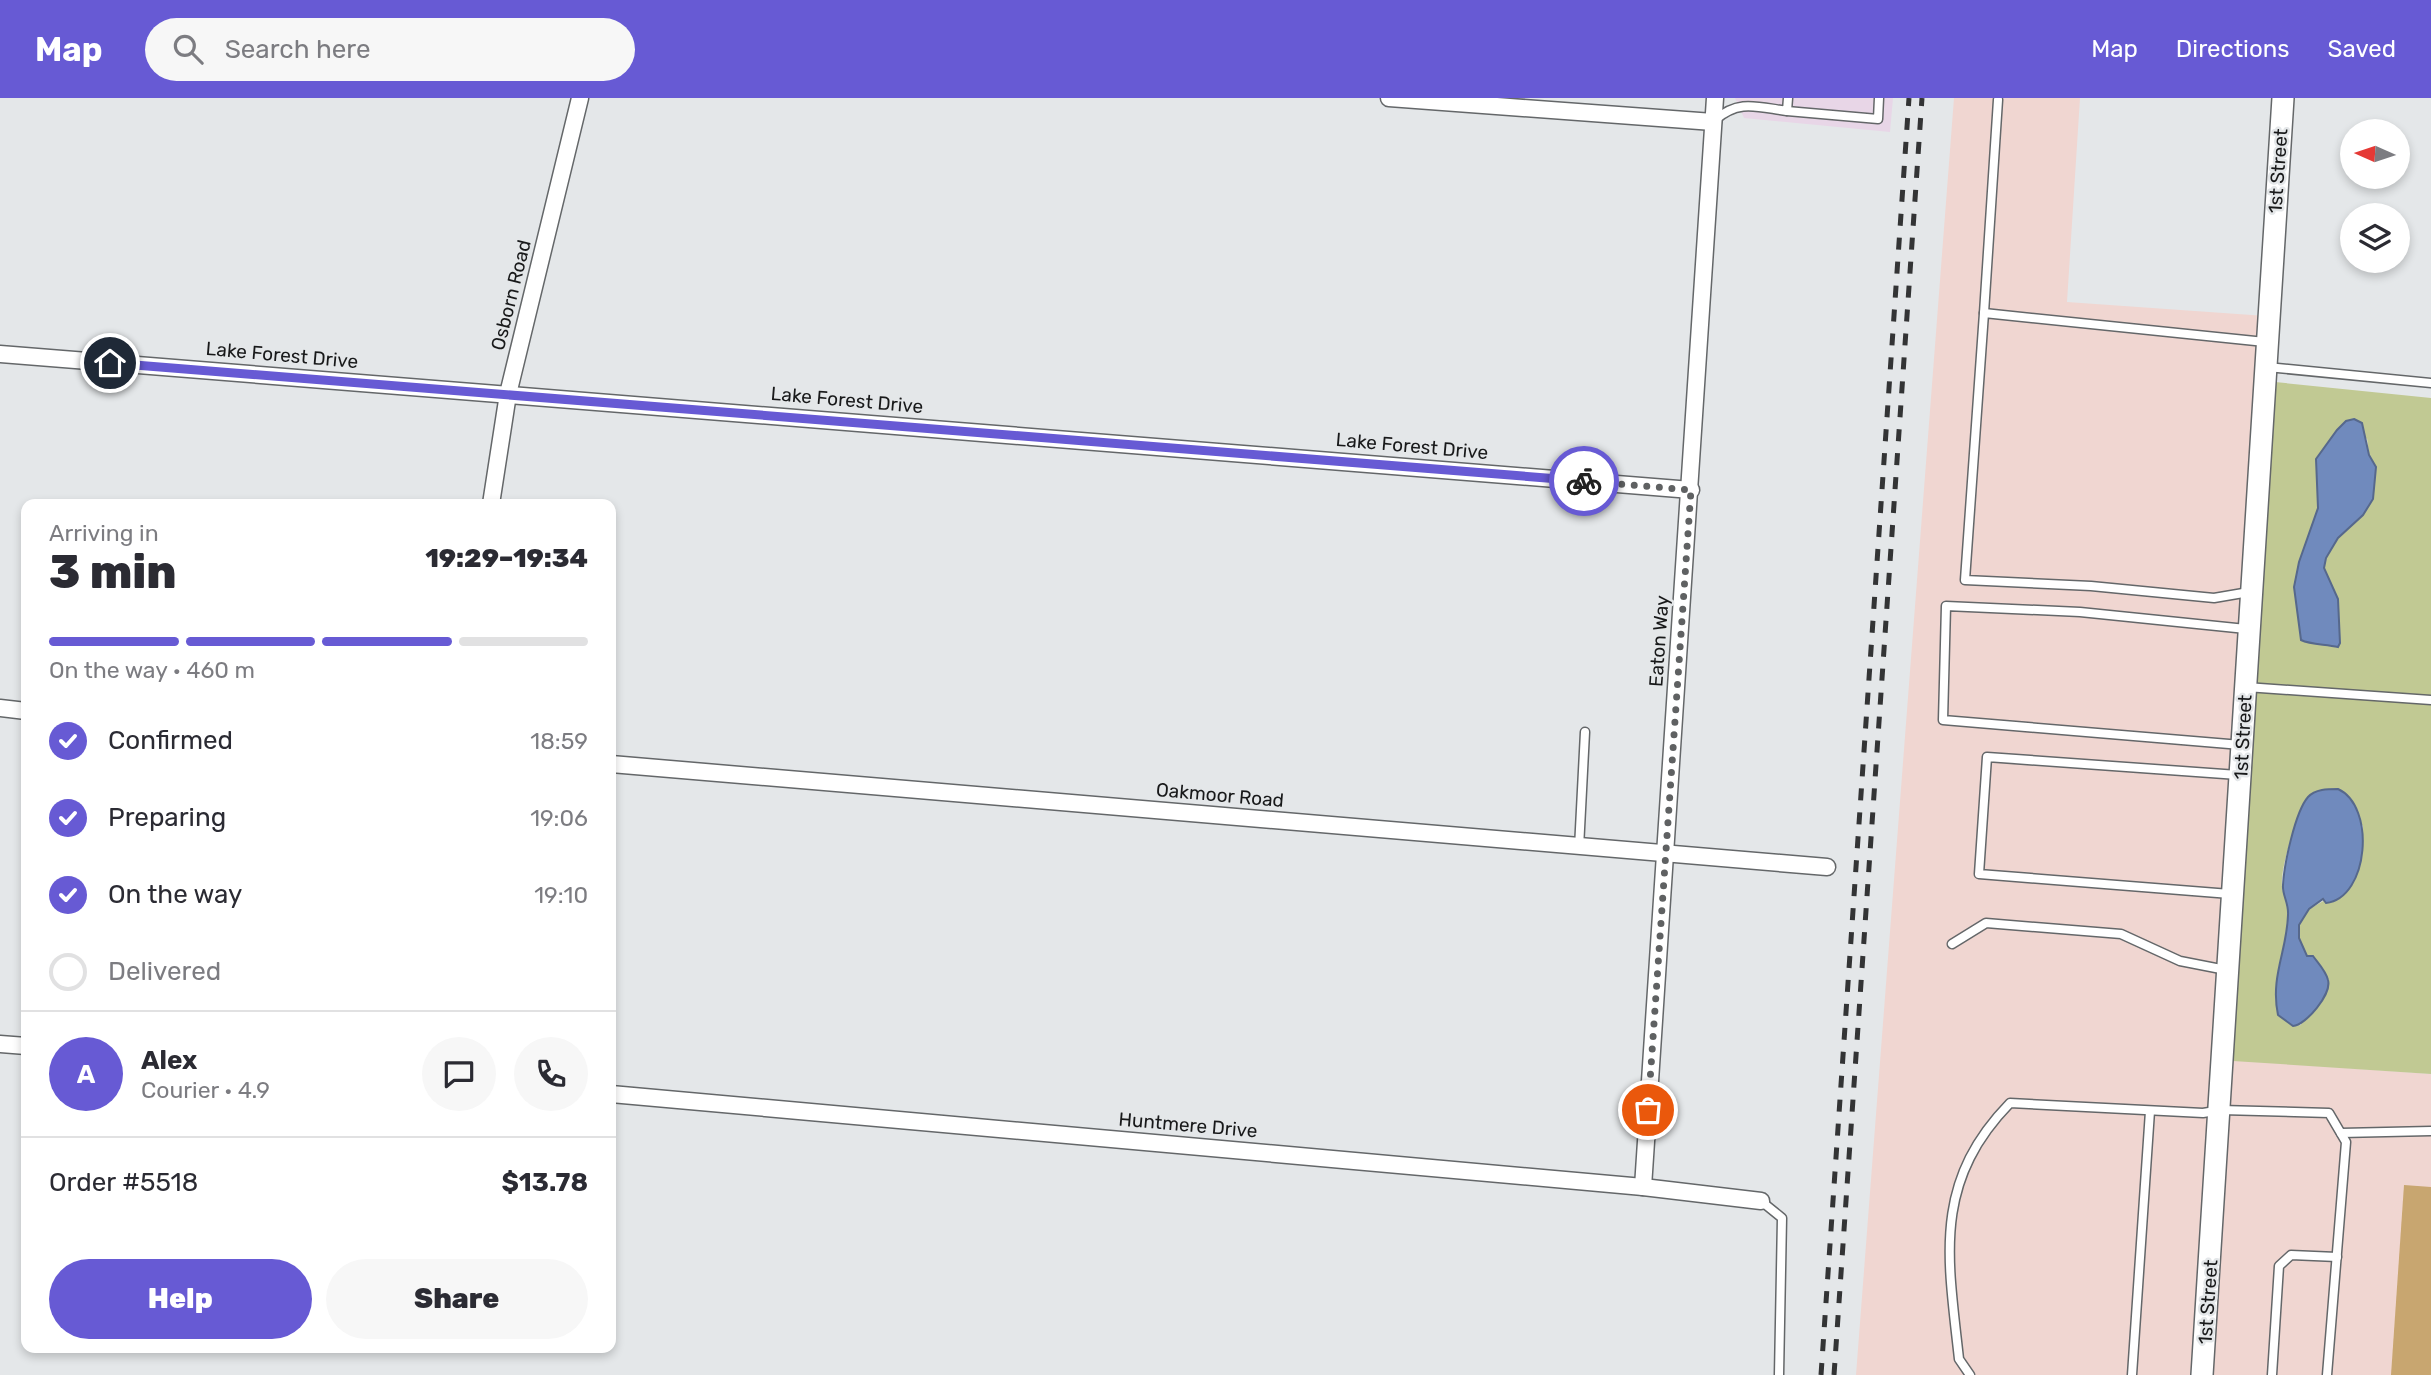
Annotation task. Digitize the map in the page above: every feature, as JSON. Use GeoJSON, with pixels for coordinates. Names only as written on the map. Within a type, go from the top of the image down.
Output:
{"type":"FeatureCollection","features":[{"type":"Feature","properties":{"kind":"street","name":"Osborn Road"},"geometry":{"type":"LineString","coordinates":[[492,499],[508,394],[580,98]]}},
{"type":"Feature","properties":{"kind":"street"},"geometry":{"type":"LineString","coordinates":[[1389,98],[1713,122]]}},
{"type":"Feature","properties":{"kind":"street","name":"Eaton Way"},"geometry":{"type":"LineString","coordinates":[[1643,1187],[1715,98]]}},
{"type":"Feature","properties":{"kind":"street","name":"1st Street"},"geometry":{"type":"LineString","coordinates":[[2202,1375],[2221,1110],[2283,98]]}},
{"type":"Feature","properties":{"kind":"street","name":"Lake Forest Drive"},"geometry":{"type":"LineString","coordinates":[[0,354],[1691,490]]}},
{"type":"Feature","properties":{"kind":"street"},"geometry":{"type":"LineString","coordinates":[[0,708],[21,710]]}},
{"type":"Feature","properties":{"kind":"street","name":"Oakmoor Road"},"geometry":{"type":"LineString","coordinates":[[616,764],[1826,867]]}},
{"type":"Feature","properties":{"kind":"street"},"geometry":{"type":"LineString","coordinates":[[0,1044],[21,1046]]}},
{"type":"Feature","properties":{"kind":"street","name":"Huntmere Drive"},"geometry":{"type":"LineString","coordinates":[[616,1094],[1643,1187],[1761,1201]]}},
{"type":"Feature","properties":{"kind":"lane"},"geometry":{"type":"LineString","coordinates":[[1787,111],[1788,98]]}},
{"type":"Feature","properties":{"kind":"lane"},"geometry":{"type":"LineString","coordinates":[[1713,122],[1727,109],[1740,105],[1878,119],[1879,98]]}},
{"type":"Feature","properties":{"kind":"lane"},"geometry":{"type":"LineString","coordinates":[[1998,100],[1965,580],[2091,586],[2214,598],[2252,592]]}},
{"type":"Feature","properties":{"kind":"lane"},"geometry":{"type":"LineString","coordinates":[[1984,313],[2266,342]]}},
{"type":"Feature","properties":{"kind":"lane"},"geometry":{"type":"LineString","coordinates":[[2265,367],[2431,383]]}},
{"type":"Feature","properties":{"kind":"lane"},"geometry":{"type":"LineString","coordinates":[[2243,745],[1943,720],[1946,606],[2080,612],[2249,629]]}},
{"type":"Feature","properties":{"kind":"lane"},"geometry":{"type":"LineString","coordinates":[[2246,687],[2431,700]]}},
{"type":"Feature","properties":{"kind":"lane"},"geometry":{"type":"LineString","coordinates":[[1580,848],[1585,732]]}},
{"type":"Feature","properties":{"kind":"lane"},"geometry":{"type":"LineString","coordinates":[[2234,894],[1979,874],[1987,757],[2241,775]]}},
{"type":"Feature","properties":{"kind":"lane"},"geometry":{"type":"LineString","coordinates":[[1952,944],[1986,923],[2121,934],[2180,961],[2229,971]]}},
{"type":"Feature","properties":{"kind":"lane"},"geometry":{"type":"LineString","coordinates":[[1970,1375],[1959,1359],[1948,1228],[1963,1170],[1988,1126],[2010,1103],[2203,1114],[2221,1110],[2329,1113],[2346,1142],[2327,1375]]}},
{"type":"Feature","properties":{"kind":"lane"},"geometry":{"type":"LineString","coordinates":[[2132,1375],[2150,1111]]}},
{"type":"Feature","properties":{"kind":"lane"},"geometry":{"type":"LineString","coordinates":[[2341,1133],[2431,1131]]}},
{"type":"Feature","properties":{"kind":"lane"},"geometry":{"type":"LineString","coordinates":[[1761,1201],[1782,1218],[1779,1375]]}},
{"type":"Feature","properties":{"kind":"lane"},"geometry":{"type":"LineString","coordinates":[[2272,1375],[2279,1266],[2291,1255],[2337,1257]]}},
{"type":"Feature","properties":{"kind":"shaded area"},"geometry":{"type":"Polygon","coordinates":[[[1735,98],[1893,98],[1890,132],[1744,118],[1735,98]]]}},
{"type":"Feature","properties":{"kind":"shaded area"},"geometry":{"type":"Polygon","coordinates":[[[1954,98],[2080,98],[2067,302],[2280,317],[2233,1060],[2431,1074],[2431,1375],[1856,1375],[1954,98]]]}},
{"type":"Feature","properties":{"kind":"green space"},"geometry":{"type":"Polygon","coordinates":[[[2275,382],[2431,398],[2431,1074],[2233,1061],[2275,382]],[[2367,438],[2318,508],[2294,587],[2301,640],[2330,645],[2332,585],[2324,568],[2326,558],[2338,538],[2363,515],[2376,467],[2369,455],[2367,438]],[[2329,789],[2308,797],[2295,828],[2282,877],[2288,918],[2277,978],[2276,1002],[2278,1014],[2293,1026],[2301,1025],[2307,956],[2299,938],[2299,925],[2309,909],[2352,885],[2360,865],[2363,826],[2329,789]]]}},
{"type":"Feature","properties":{"kind":"water"},"geometry":{"type":"Polygon","coordinates":[[[2354,419],[2362,423],[2369,455],[2376,467],[2373,499],[2363,515],[2338,538],[2326,558],[2324,568],[2338,599],[2338,647],[2301,640],[2294,587],[2299,562],[2318,508],[2316,459],[2337,430],[2346,421],[2354,419]]]}},
{"type":"Feature","properties":{"kind":"water"},"geometry":{"type":"Polygon","coordinates":[[[2338,789],[2350,799],[2358,813],[2362,831],[2359,869],[2351,885],[2340,897],[2326,903],[2323,899],[2309,909],[2299,925],[2299,938],[2307,956],[2313,956],[2322,967],[2328,986],[2317,1008],[2305,1020],[2293,1026],[2278,1015],[2276,1001],[2277,976],[2288,915],[2283,889],[2286,865],[2291,839],[2303,804],[2311,794],[2318,791],[2338,789]]]}},
{"type":"Feature","properties":{"kind":"building"},"geometry":{"type":"Polygon","coordinates":[[[2404,1185],[2431,1187],[2431,1375],[2391,1375],[2404,1185]]]}},
{"type":"Feature","properties":{"kind":"railway"},"geometry":{"type":"LineString","coordinates":[[1821,1375],[1909,98]]}},
{"type":"Feature","properties":{"kind":"railway"},"geometry":{"type":"LineString","coordinates":[[1834,1375],[1922,98]]}},
{"type":"Feature","properties":{"kind":"way so far"},"geometry":{"type":"LineString","coordinates":[[1584,481],[1691,490],[1648,1110]]}},
{"type":"Feature","properties":{"kind":"route"},"geometry":{"type":"LineString","coordinates":[[110,363],[1584,481]]}}]}
